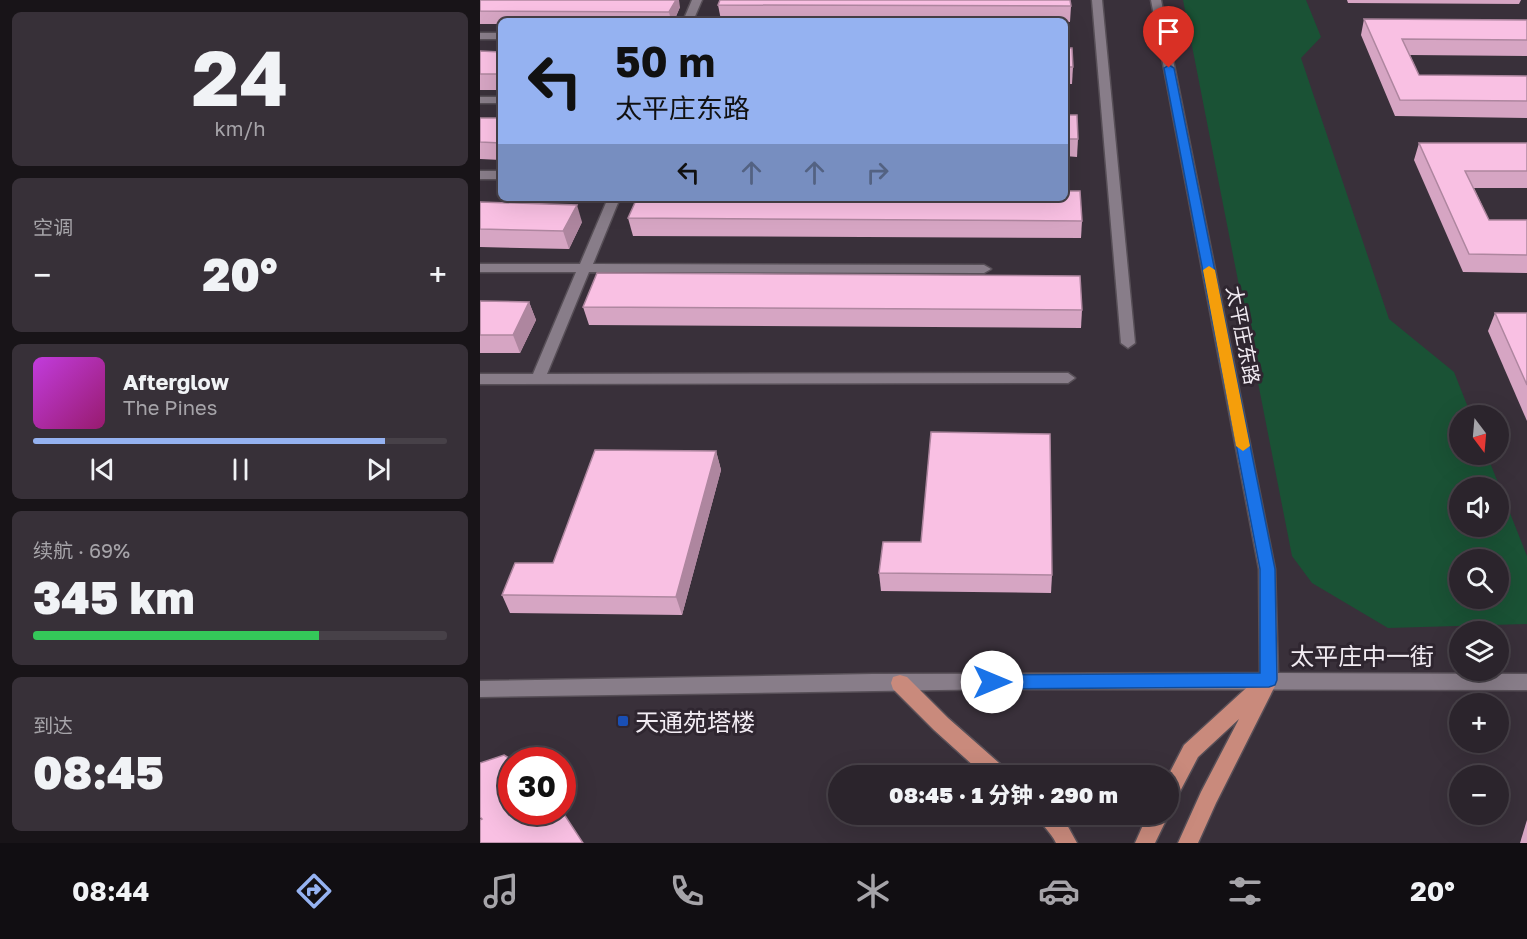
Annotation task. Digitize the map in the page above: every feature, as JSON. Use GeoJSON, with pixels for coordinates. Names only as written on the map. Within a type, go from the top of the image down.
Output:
{"type":"FeatureCollection","features":[{"type":"Feature","properties":{"kind":"main road"},"geometry":{"type":"LineString","coordinates":[[1179,774],[1191,751],[1269,680]]}},
{"type":"Feature","properties":{"kind":"main road","name":"太平庄东路"},"geometry":{"type":"LineString","coordinates":[[1188,843],[1208,798],[1269,680]]}},
{"type":"Feature","properties":{"kind":"main road"},"geometry":{"type":"LineString","coordinates":[[900,683],[941,724],[988,765]]}},
{"type":"Feature","properties":{"kind":"main road"},"geometry":{"type":"LineString","coordinates":[[1058,825],[1067,843]]}},
{"type":"Feature","properties":{"kind":"main road"},"geometry":{"type":"LineString","coordinates":[[1145,843],[1154,825]]}},
{"type":"Feature","properties":{"kind":"street"},"geometry":{"type":"LineString","coordinates":[[689,18],[697,0]]}},
{"type":"Feature","properties":{"kind":"street"},"geometry":{"type":"LineString","coordinates":[[1097,0],[1128,343]]}},
{"type":"Feature","properties":{"kind":"street","name":"太平庄东路"},"geometry":{"type":"LineString","coordinates":[[1156,0],[1267,569],[1269,680]]}},
{"type":"Feature","properties":{"kind":"street"},"geometry":{"type":"LineString","coordinates":[[480,36],[498,36]]}},
{"type":"Feature","properties":{"kind":"street"},"geometry":{"type":"LineString","coordinates":[[480,100],[498,100]]}},
{"type":"Feature","properties":{"kind":"street"},"geometry":{"type":"LineString","coordinates":[[480,175],[498,175]]}},
{"type":"Feature","properties":{"kind":"street"},"geometry":{"type":"LineString","coordinates":[[538,379],[613,201]]}},
{"type":"Feature","properties":{"kind":"street"},"geometry":{"type":"LineString","coordinates":[[480,268],[984,269]]}},
{"type":"Feature","properties":{"kind":"street"},"geometry":{"type":"LineString","coordinates":[[480,379],[1068,378]]}},
{"type":"Feature","properties":{"kind":"street","name":"太平庄中一街"},"geometry":{"type":"LineString","coordinates":[[480,689],[1269,680],[1527,682]]}},
{"type":"Feature","properties":{"kind":"green space"},"geometry":{"type":"Polygon","coordinates":[[[1183,0],[1306,0],[1321,37],[1301,58],[1389,319],[1454,372],[1467,405],[1449,405],[1449,465],[1491,465],[1496,477],[1449,477],[1449,537],[1509,537],[1509,511],[1527,556],[1527,624],[1509,625],[1509,621],[1449,621],[1449,626],[1388,628],[1312,583],[1292,556],[1183,0]]]}},
{"type":"Feature","properties":{"kind":"building"},"geometry":{"type":"Polygon","coordinates":[[[480,0],[676,0],[669,12],[480,11],[480,0]]]}},
{"type":"Feature","properties":{"kind":"building"},"geometry":{"type":"Polygon","coordinates":[[[720,0],[1070,0],[1071,6],[718,5],[720,0]]]}},
{"type":"Feature","properties":{"kind":"building"},"geometry":{"type":"Polygon","coordinates":[[[1364,19],[1527,20],[1527,40],[1402,39],[1419,75],[1527,76],[1527,101],[1400,100],[1364,19]]]}},
{"type":"Feature","properties":{"kind":"building"},"geometry":{"type":"Polygon","coordinates":[[[1068,48],[1072,48],[1073,67],[1068,67],[1068,48]]]}},
{"type":"Feature","properties":{"kind":"building"},"geometry":{"type":"Polygon","coordinates":[[[480,51],[498,52],[498,74],[480,74],[480,51]]]}},
{"type":"Feature","properties":{"kind":"building"},"geometry":{"type":"Polygon","coordinates":[[[1068,115],[1077,115],[1078,139],[1068,139],[1068,115]]]}},
{"type":"Feature","properties":{"kind":"building"},"geometry":{"type":"Polygon","coordinates":[[[480,118],[498,118],[498,143],[480,142],[480,118]]]}},
{"type":"Feature","properties":{"kind":"building"},"geometry":{"type":"Polygon","coordinates":[[[1419,143],[1527,143],[1527,171],[1465,171],[1489,220],[1527,220],[1527,255],[1469,254],[1419,143]]]}},
{"type":"Feature","properties":{"kind":"building"},"geometry":{"type":"Polygon","coordinates":[[[1068,191],[1080,191],[1082,221],[628,218],[636,201],[1068,201],[1068,191]]]}},
{"type":"Feature","properties":{"kind":"building"},"geometry":{"type":"Polygon","coordinates":[[[480,202],[577,205],[563,231],[480,229],[480,202]]]}},
{"type":"Feature","properties":{"kind":"building"},"geometry":{"type":"Polygon","coordinates":[[[597,273],[1080,276],[1082,310],[583,307],[597,273]]]}},
{"type":"Feature","properties":{"kind":"building"},"geometry":{"type":"Polygon","coordinates":[[[480,301],[529,302],[513,335],[480,335],[480,301]]]}},
{"type":"Feature","properties":{"kind":"building"},"geometry":{"type":"Polygon","coordinates":[[[1495,313],[1527,313],[1527,385],[1495,313]]]}},
{"type":"Feature","properties":{"kind":"building"},"geometry":{"type":"Polygon","coordinates":[[[931,432],[1050,434],[1052,575],[879,573],[883,542],[921,542],[931,432]]]}},
{"type":"Feature","properties":{"kind":"building"},"geometry":{"type":"Polygon","coordinates":[[[595,450],[716,451],[676,597],[502,595],[515,563],[553,563],[595,450]]]}},
{"type":"Feature","properties":{"kind":"building"},"geometry":{"type":"Polygon","coordinates":[[[498,757],[498,825],[571,825],[583,843],[480,843],[480,820],[482,819],[480,817],[480,763],[498,757]]]}},
{"type":"Feature","properties":{"kind":"slow traffic"},"geometry":{"type":"LineString","coordinates":[[1209,270],[1243,446]]}},
{"type":"Feature","properties":{"kind":"place","name":"天通苑塔楼"},"geometry":{"type":"Point","coordinates":[623,721]}},
{"type":"Feature","properties":{"kind":"route"},"geometry":{"type":"LineString","coordinates":[[992,682],[1269,680],[1267,569],[1169,68]]}}]}
